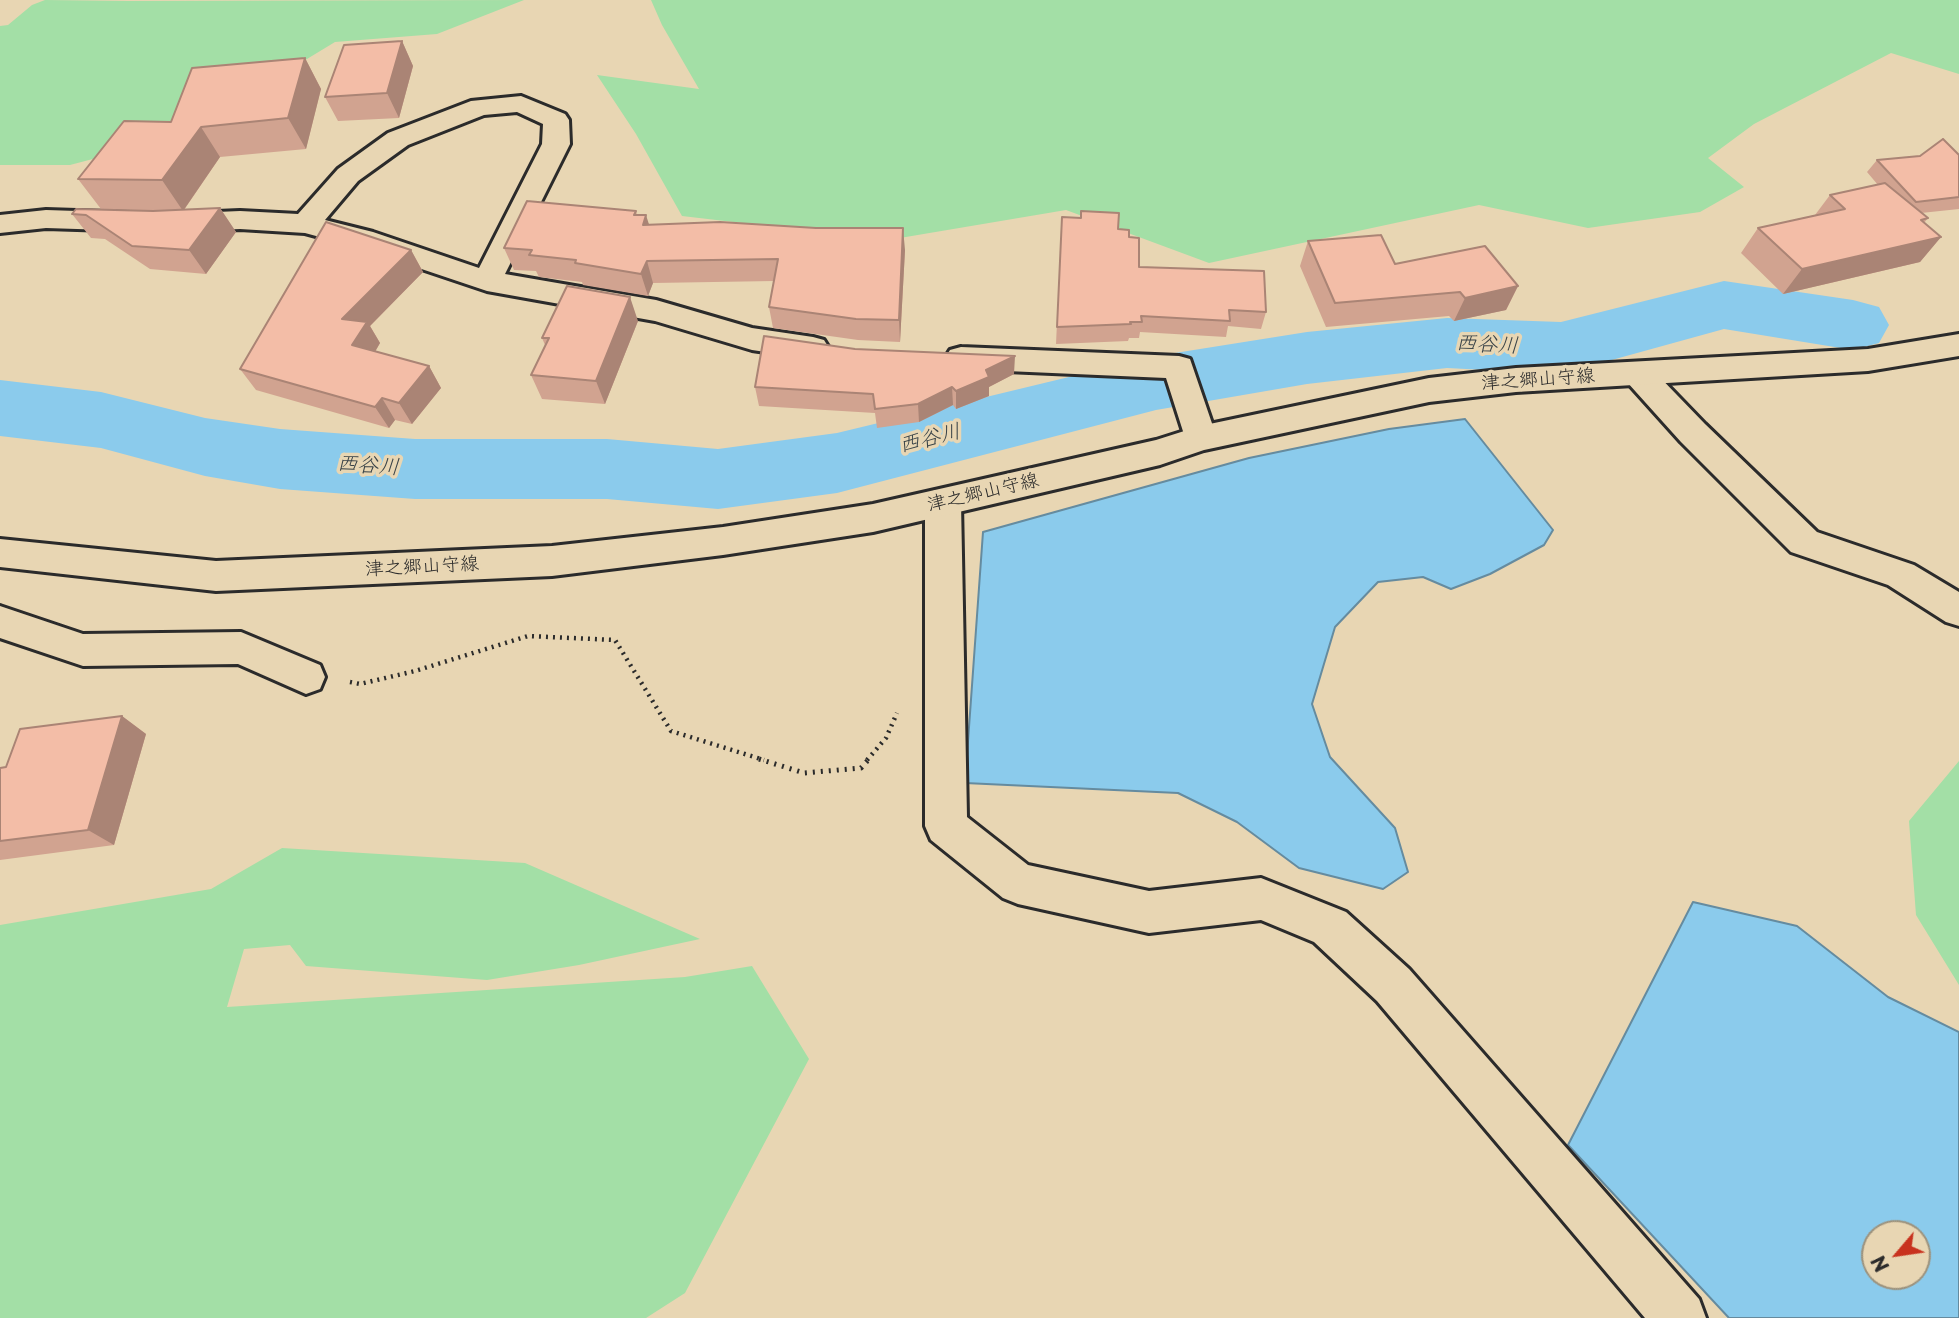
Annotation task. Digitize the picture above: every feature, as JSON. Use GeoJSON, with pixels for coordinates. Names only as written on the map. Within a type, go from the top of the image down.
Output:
{"type":"FeatureCollection","features":[{"type":"Feature","properties":{"kind":"street"},"geometry":{"type":"LineString","coordinates":[[305,224],[348,174],[398,139],[480,107],[521,104],[556,120],[556,144],[487,281]]}},
{"type":"Feature","properties":{"kind":"street"},"geometry":{"type":"LineString","coordinates":[[0,224],[46,219],[170,223],[240,220],[305,224],[363,239],[487,281],[656,311],[752,339],[845,352]]}},
{"type":"Feature","properties":{"kind":"street","name":"津之郷山守線"},"geometry":{"type":"LineString","coordinates":[[0,553],[216,576],[552,561],[723,541],[873,518],[1160,452],[1199,438],[1429,390],[1516,380],[1868,360],[1959,345]]}},
{"type":"Feature","properties":{"kind":"street"},"geometry":{"type":"LineString","coordinates":[[928,356],[1179,368],[1199,438]]}},
{"type":"Feature","properties":{"kind":"street"},"geometry":{"type":"LineString","coordinates":[[1638,374],[1693,433],[1804,542],[1900,575],[1959,611]]}},
{"type":"Feature","properties":{"kind":"street"},"geometry":{"type":"LineString","coordinates":[[943,503],[946,826],[1018,883],[1149,912],[1261,899],[1330,927],[1393,985],[1680,1318]]}},
{"type":"Feature","properties":{"kind":"street"},"geometry":{"type":"LineString","coordinates":[[0,622],[83,650],[241,648],[306,677]]}},
{"type":"Feature","properties":{"kind":"path"},"geometry":{"type":"LineString","coordinates":[[306,677],[360,684],[415,671],[528,636],[615,640],[671,731],[804,773],[860,768],[886,738],[902,701]]}},
{"type":"Feature","properties":{"kind":"green space"},"geometry":{"type":"Polygon","coordinates":[[[45,0],[524,0],[437,34],[335,42],[180,136],[70,165],[0,165],[0,26],[8,25],[32,5],[45,0]]]}},
{"type":"Feature","properties":{"kind":"green space"},"geometry":{"type":"Polygon","coordinates":[[[651,0],[1959,0],[1959,74],[1891,53],[1754,124],[1708,158],[1744,187],[1700,212],[1588,228],[1479,205],[1209,263],[1066,210],[888,240],[682,216],[636,134],[597,75],[699,89],[662,25],[651,0]]]}},
{"type":"Feature","properties":{"kind":"green space"},"geometry":{"type":"Polygon","coordinates":[[[1959,761],[1959,985],[1916,915],[1909,821],[1959,761]]]}},
{"type":"Feature","properties":{"kind":"green space"},"geometry":{"type":"Polygon","coordinates":[[[282,848],[525,863],[700,939],[579,965],[487,980],[306,966],[290,945],[244,949],[227,1007],[685,977],[752,966],[809,1059],[685,1293],[646,1318],[0,1318],[0,925],[211,889],[282,848]]]}},
{"type":"Feature","properties":{"kind":"water"},"geometry":{"type":"Polygon","coordinates":[[[1465,419],[1553,530],[1544,545],[1490,574],[1451,589],[1423,577],[1378,582],[1335,627],[1312,704],[1330,757],[1395,828],[1408,872],[1383,889],[1299,868],[1237,822],[1178,793],[965,783],[983,532],[1249,458],[1389,429],[1465,419]]]}},
{"type":"Feature","properties":{"kind":"water"},"geometry":{"type":"Polygon","coordinates":[[[1693,902],[1797,926],[1888,997],[1959,1032],[1959,1318],[1729,1318],[1568,1145],[1693,902]]]}},
{"type":"Feature","properties":{"kind":"building"},"geometry":{"type":"Polygon","coordinates":[[[402,41],[387,93],[325,97],[344,45],[402,41]]]}},
{"type":"Feature","properties":{"kind":"building"},"geometry":{"type":"Polygon","coordinates":[[[305,58],[288,118],[201,127],[162,180],[78,179],[124,121],[171,122],[192,68],[305,58]]]}},
{"type":"Feature","properties":{"kind":"building"},"geometry":{"type":"Polygon","coordinates":[[[1943,139],[1959,155],[1959,197],[1916,202],[1877,160],[1920,156],[1943,139]]]}},
{"type":"Feature","properties":{"kind":"building"},"geometry":{"type":"Polygon","coordinates":[[[1885,183],[1928,218],[1921,220],[1941,237],[1802,269],[1758,228],[1845,209],[1830,195],[1885,183]]]}},
{"type":"Feature","properties":{"kind":"building"},"geometry":{"type":"Polygon","coordinates":[[[527,201],[636,211],[634,215],[646,215],[643,225],[720,222],[816,228],[903,228],[899,320],[856,319],[769,307],[778,259],[647,261],[641,274],[575,263],[576,260],[529,255],[532,250],[504,248],[527,201]]]}},
{"type":"Feature","properties":{"kind":"building"},"geometry":{"type":"Polygon","coordinates":[[[220,208],[189,250],[132,246],[86,215],[72,214],[76,209],[153,211],[220,208]]]}},
{"type":"Feature","properties":{"kind":"building"},"geometry":{"type":"Polygon","coordinates":[[[1081,211],[1119,213],[1118,229],[1129,230],[1129,237],[1139,238],[1139,267],[1264,271],[1266,312],[1229,310],[1230,321],[1141,316],[1142,322],[1130,322],[1131,324],[1057,327],[1062,217],[1081,218],[1081,211]]]}},
{"type":"Feature","properties":{"kind":"building"},"geometry":{"type":"Polygon","coordinates":[[[326,222],[411,250],[342,319],[367,322],[352,345],[429,366],[399,403],[382,398],[375,407],[240,369],[326,222]]]}},
{"type":"Feature","properties":{"kind":"building"},"geometry":{"type":"Polygon","coordinates":[[[1381,235],[1395,264],[1485,246],[1518,286],[1465,298],[1460,292],[1335,303],[1308,241],[1381,235]]]}},
{"type":"Feature","properties":{"kind":"building"},"geometry":{"type":"Polygon","coordinates":[[[567,286],[630,297],[596,381],[531,375],[549,338],[542,338],[567,286]]]}},
{"type":"Feature","properties":{"kind":"building"},"geometry":{"type":"Polygon","coordinates":[[[764,336],[855,349],[1015,356],[986,370],[989,377],[956,391],[952,387],[918,404],[875,409],[873,394],[755,387],[764,336]]]}},
{"type":"Feature","properties":{"kind":"building"},"geometry":{"type":"Polygon","coordinates":[[[122,716],[88,830],[0,841],[0,768],[6,767],[20,729],[122,716]]]}},
{"type":"Feature","properties":{"kind":"waterway","name":"西谷川"},"geometry":{"type":"LineString","coordinates":[[0,408],[101,420],[205,447],[280,459],[415,469],[607,469],[718,479],[837,463],[1156,383],[1307,358],[1447,343],[1561,348],[1724,305],[1853,325]]}}]}
